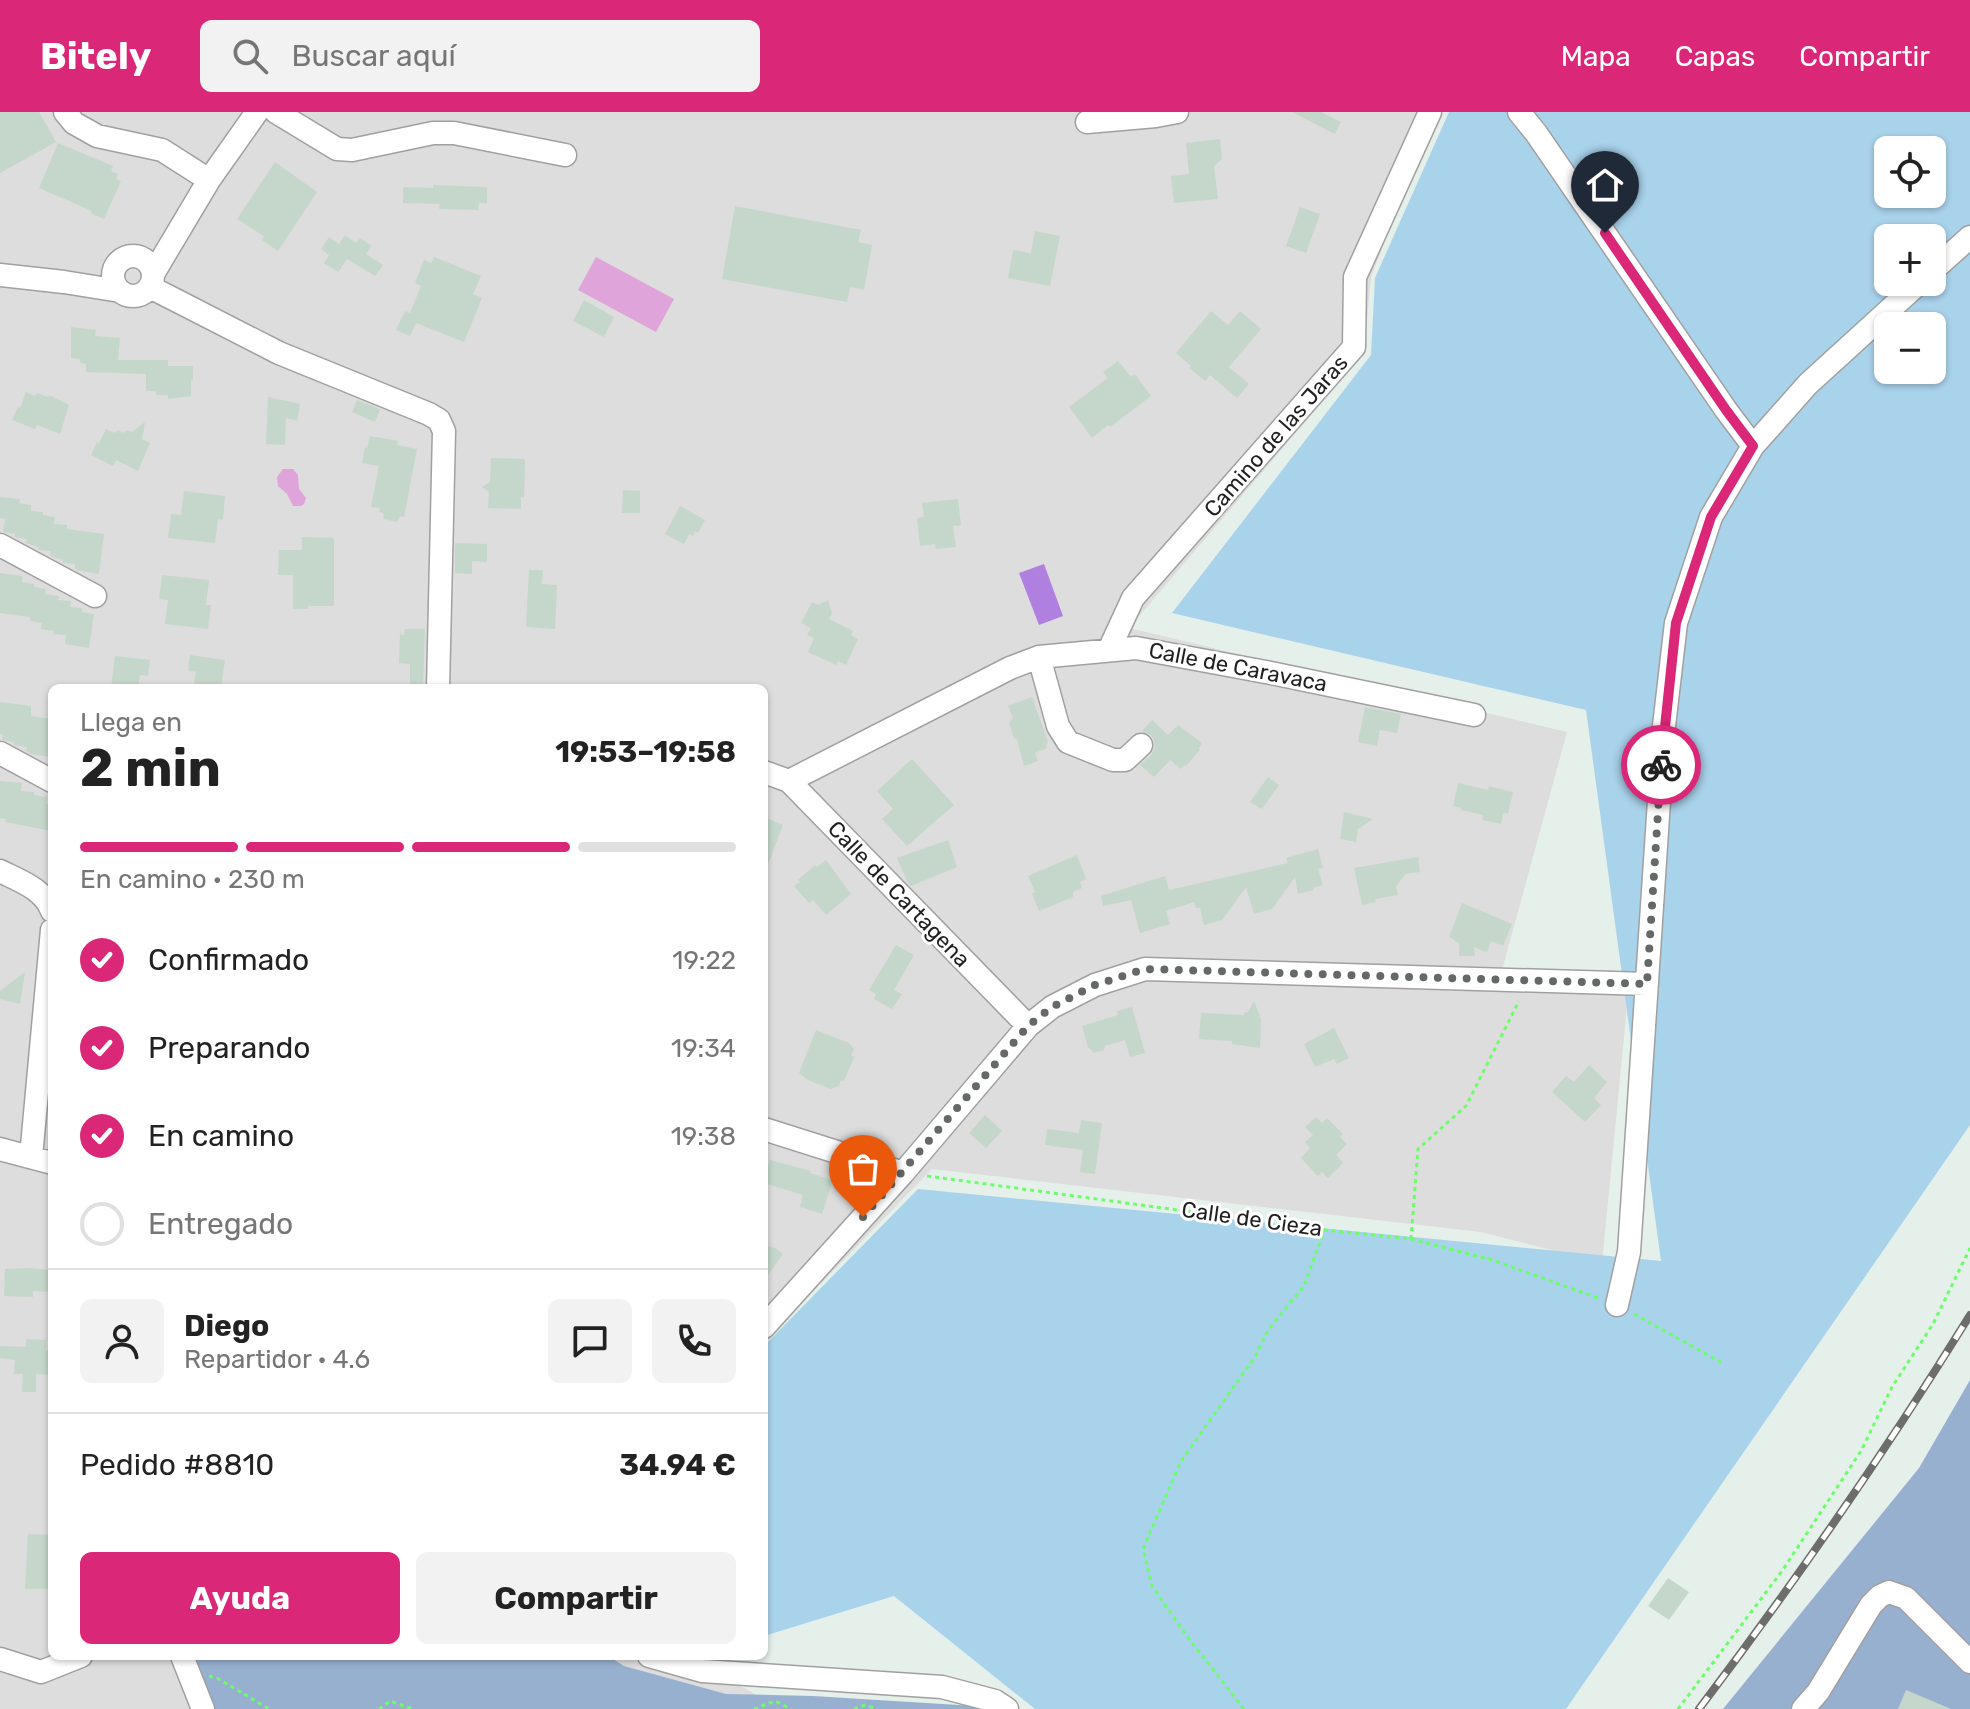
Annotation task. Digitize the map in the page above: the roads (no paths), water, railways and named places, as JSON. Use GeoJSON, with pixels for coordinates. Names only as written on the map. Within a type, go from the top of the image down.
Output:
{"type":"FeatureCollection","features":[{"type":"Feature","properties":{"kind":"street"},"geometry":{"type":"LineString","coordinates":[[65,112],[74,123],[97,136],[162,150],[209,180]]}},
{"type":"Feature","properties":{"kind":"street"},"geometry":{"type":"LineString","coordinates":[[0,275],[64,282],[120,291],[127,295],[144,293],[209,180],[257,112]]}},
{"type":"Feature","properties":{"kind":"street"},"geometry":{"type":"LineString","coordinates":[[276,112],[337,149],[352,150],[433,133],[454,133],[565,155]]}},
{"type":"Feature","properties":{"kind":"street","name":"Camino de las Jaras"},"geometry":{"type":"LineString","coordinates":[[1109,650],[1133,598],[1354,347],[1355,277],[1430,112]]}},
{"type":"Feature","properties":{"kind":"street"},"geometry":{"type":"LineString","coordinates":[[1519,112],[1753,446]]}},
{"type":"Feature","properties":{"kind":"street"},"geometry":{"type":"LineString","coordinates":[[1087,122],[1166,114]]}},
{"type":"Feature","properties":{"kind":"street"},"geometry":{"type":"LineString","coordinates":[[64,282],[124,261],[186,220]]}},
{"type":"Feature","properties":{"kind":"street"},"geometry":{"type":"LineString","coordinates":[[1946,258],[1970,237]]}},
{"type":"Feature","properties":{"kind":"street"},"geometry":{"type":"LineString","coordinates":[[124,261],[147,261],[151,280],[279,353],[439,420],[444,431],[438,684]]}},
{"type":"Feature","properties":{"kind":"street"},"geometry":{"type":"LineString","coordinates":[[120,291],[113,275],[124,261]]}},
{"type":"Feature","properties":{"kind":"street"},"geometry":{"type":"LineString","coordinates":[[1617,1305],[1629,1252],[1664,726],[1676,623],[1711,517],[1753,446],[1808,384],[1905,296]]}},
{"type":"Feature","properties":{"kind":"street"},"geometry":{"type":"LineString","coordinates":[[0,545],[95,596]]}},
{"type":"Feature","properties":{"kind":"street","name":"Calle de Caravaca"},"geometry":{"type":"LineString","coordinates":[[789,781],[1010,668],[1039,657],[1109,650],[1136,648],[1474,715]]}},
{"type":"Feature","properties":{"kind":"street"},"geometry":{"type":"LineString","coordinates":[[1039,657],[1058,726],[1068,742],[1113,760],[1125,760],[1141,745]]}},
{"type":"Feature","properties":{"kind":"street"},"geometry":{"type":"LineString","coordinates":[[0,753],[48,779]]}},
{"type":"Feature","properties":{"kind":"street","name":"Calle de Cartagena"},"geometry":{"type":"LineString","coordinates":[[768,773],[789,781],[1028,1026]]}},
{"type":"Feature","properties":{"kind":"street"},"geometry":{"type":"LineString","coordinates":[[0,871],[48,900]]}},
{"type":"Feature","properties":{"kind":"street"},"geometry":{"type":"LineString","coordinates":[[768,1323],[903,1173],[1028,1026],[1052,1007],[1095,985],[1145,969],[1647,984]]}},
{"type":"Feature","properties":{"kind":"street"},"geometry":{"type":"LineString","coordinates":[[0,1149],[42,1160],[48,1022]]}},
{"type":"Feature","properties":{"kind":"street"},"geometry":{"type":"LineString","coordinates":[[768,1130],[903,1173]]}},
{"type":"Feature","properties":{"kind":"street"},"geometry":{"type":"LineString","coordinates":[[1803,1709],[1818,1692],[1871,1605],[1889,1592],[1906,1598],[1970,1662]]}},
{"type":"Feature","properties":{"kind":"street"},"geometry":{"type":"LineString","coordinates":[[0,1659],[41,1672],[71,1660]]}},
{"type":"Feature","properties":{"kind":"street"},"geometry":{"type":"LineString","coordinates":[[663,1660],[702,1671],[942,1687],[995,1701],[1007,1709]]}},
{"type":"Feature","properties":{"kind":"street"},"geometry":{"type":"LineString","coordinates":[[185,1664],[203,1709]]}},
{"type":"Feature","properties":{"kind":"railway"},"geometry":{"type":"LineString","coordinates":[[1699,1709],[1839,1515],[1970,1315]]}}]}
